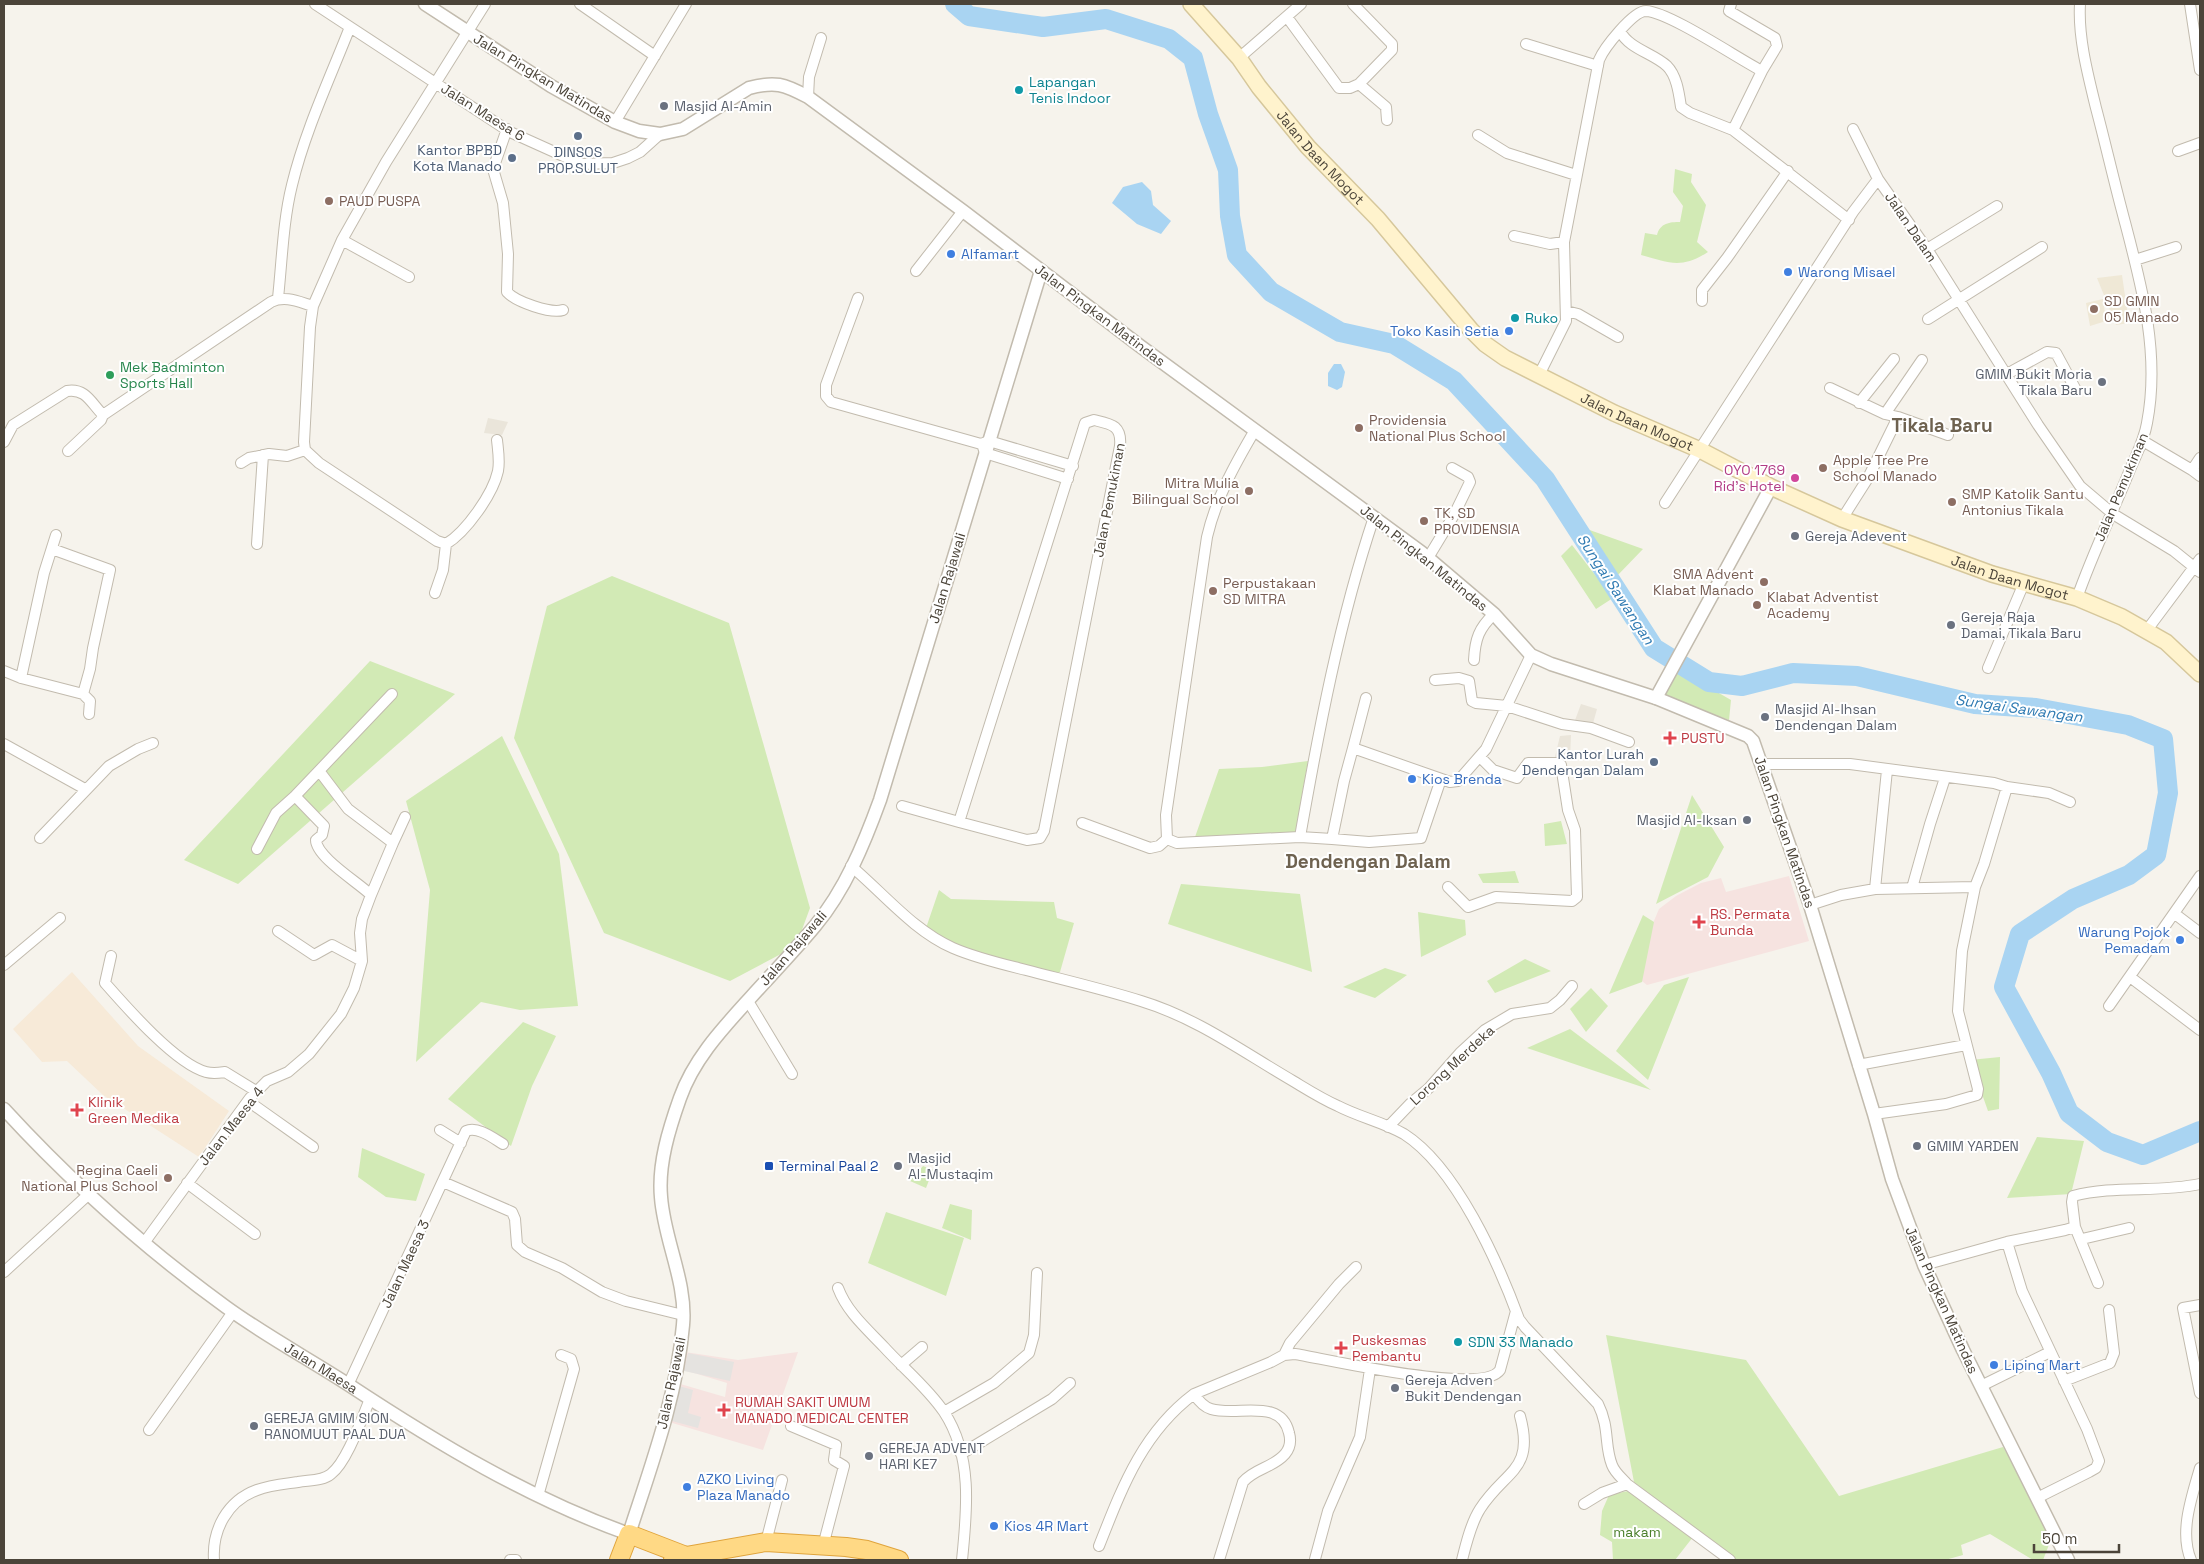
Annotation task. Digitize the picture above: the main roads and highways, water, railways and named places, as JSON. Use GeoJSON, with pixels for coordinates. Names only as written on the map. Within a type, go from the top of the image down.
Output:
{"type":"FeatureCollection","features":[{"type":"Feature","properties":{"kind":"highway","name":"Jalan Maesa"},"geometry":{"type":"LineString","coordinates":[[620,1560],[629,1534],[689,1558]]}},
{"type":"Feature","properties":{"kind":"highway"},"geometry":{"type":"LineString","coordinates":[[689,1558],[766,1542],[867,1550],[899,1560]]}},
{"type":"Feature","properties":{"kind":"main road","name":"Jalan Daan Mogot"},"geometry":{"type":"LineString","coordinates":[[1190,4],[1239,58],[1259,87],[1308,147],[1378,219],[1471,330],[1505,358],[1614,413],[1700,450],[1842,520],[1992,574],[2077,598],[2147,630],[2182,655],[2200,674]]}},
{"type":"Feature","properties":{"kind":"water"},"geometry":{"type":"Polygon","coordinates":[[[1142,182],[1151,191],[1153,205],[1171,221],[1161,234],[1137,224],[1112,203],[1123,187],[1142,182]]]}},
{"type":"Feature","properties":{"kind":"water"},"geometry":{"type":"Polygon","coordinates":[[[1334,364],[1341,364],[1345,372],[1342,387],[1337,390],[1328,386],[1328,373],[1334,364]]]}},
{"type":"Feature","properties":{"kind":"waterway","name":"Sungai Sawangan"},"geometry":{"type":"LineString","coordinates":[[955,4],[969,16],[1043,27],[1106,19],[1169,39],[1193,58],[1208,114],[1228,170],[1230,216],[1237,255],[1271,292],[1340,332],[1394,344],[1454,381],[1545,479],[1654,648],[1709,682],[1742,686],[1793,673],[1857,676],[1975,704],[2036,708],[2128,725],[2163,739],[2168,793],[2156,855],[2129,875],[2073,899],[2020,934],[2004,987],[2051,1073],[2069,1113],[2107,1142],[2143,1155],[2200,1131]]}},
{"type":"Feature","properties":{"kind":"place","name":"Lapangan Tenis Indoor"},"geometry":{"type":"Point","coordinates":[1019,90]}},
{"type":"Feature","properties":{"kind":"place","name":"Masjid Al-Amin"},"geometry":{"type":"Point","coordinates":[664,106]}},
{"type":"Feature","properties":{"kind":"place","name":"DINSOS PROP.SULUT"},"geometry":{"type":"Point","coordinates":[578,136]}},
{"type":"Feature","properties":{"kind":"place","name":"Kantor BPBD Kota Manado"},"geometry":{"type":"Point","coordinates":[512,158]}},
{"type":"Feature","properties":{"kind":"place","name":"PAUD PUSPA"},"geometry":{"type":"Point","coordinates":[329,201]}},
{"type":"Feature","properties":{"kind":"place","name":"Alfamart"},"geometry":{"type":"Point","coordinates":[951,254]}},
{"type":"Feature","properties":{"kind":"place","name":"Warong Misael"},"geometry":{"type":"Point","coordinates":[1788,272]}},
{"type":"Feature","properties":{"kind":"place","name":"SD GMIN 05 Manado"},"geometry":{"type":"Point","coordinates":[2094,309]}},
{"type":"Feature","properties":{"kind":"place","name":"Ruko"},"geometry":{"type":"Point","coordinates":[1515,318]}},
{"type":"Feature","properties":{"kind":"place","name":"Toko Kasih Setia"},"geometry":{"type":"Point","coordinates":[1509,331]}},
{"type":"Feature","properties":{"kind":"place","name":"Mek Badminton Sports Hall"},"geometry":{"type":"Point","coordinates":[110,375]}},
{"type":"Feature","properties":{"kind":"place","name":"GMIM Bukit Moria Tikala Baru"},"geometry":{"type":"Point","coordinates":[2102,382]}},
{"type":"Feature","properties":{"kind":"place","name":"Providensia National Plus School"},"geometry":{"type":"Point","coordinates":[1359,428]}},
{"type":"Feature","properties":{"kind":"place","name":"Apple Tree Pre School Manado"},"geometry":{"type":"Point","coordinates":[1823,468]}},
{"type":"Feature","properties":{"kind":"place","name":"OYO 1769 Rid's Hotel"},"geometry":{"type":"Point","coordinates":[1795,478]}},
{"type":"Feature","properties":{"kind":"place","name":"Mitra Mulia Bilingual School"},"geometry":{"type":"Point","coordinates":[1249,491]}},
{"type":"Feature","properties":{"kind":"place","name":"SMP Katolik Santu Antonius Tikala"},"geometry":{"type":"Point","coordinates":[1952,502]}},
{"type":"Feature","properties":{"kind":"place","name":"TK, SD PROVIDENSIA"},"geometry":{"type":"Point","coordinates":[1424,521]}},
{"type":"Feature","properties":{"kind":"place","name":"Gereja Adevent"},"geometry":{"type":"Point","coordinates":[1795,536]}},
{"type":"Feature","properties":{"kind":"place","name":"SMA Advent Klabat Manado"},"geometry":{"type":"Point","coordinates":[1764,582]}},
{"type":"Feature","properties":{"kind":"place","name":"Perpustakaan SD MITRA"},"geometry":{"type":"Point","coordinates":[1213,591]}},
{"type":"Feature","properties":{"kind":"place","name":"Klabat Adventist Academy"},"geometry":{"type":"Point","coordinates":[1757,605]}},
{"type":"Feature","properties":{"kind":"place","name":"Gereja Raja Damai, Tikala Baru"},"geometry":{"type":"Point","coordinates":[1951,625]}},
{"type":"Feature","properties":{"kind":"place","name":"Masjid Al-Ihsan Dendengan Dalam"},"geometry":{"type":"Point","coordinates":[1765,717]}},
{"type":"Feature","properties":{"kind":"place","name":"PUSTU"},"geometry":{"type":"Point","coordinates":[1670,738]}},
{"type":"Feature","properties":{"kind":"place","name":"Kantor Lurah Dendengan Dalam"},"geometry":{"type":"Point","coordinates":[1654,762]}},
{"type":"Feature","properties":{"kind":"place","name":"Kios Brenda"},"geometry":{"type":"Point","coordinates":[1412,779]}},
{"type":"Feature","properties":{"kind":"place","name":"Masjid Al-Iksan"},"geometry":{"type":"Point","coordinates":[1747,820]}},
{"type":"Feature","properties":{"kind":"place","name":"RS. Permata Bunda"},"geometry":{"type":"Point","coordinates":[1699,922]}},
{"type":"Feature","properties":{"kind":"place","name":"Warung Pojok Pemadam"},"geometry":{"type":"Point","coordinates":[2180,940]}},
{"type":"Feature","properties":{"kind":"place","name":"Klinik Green Medika"},"geometry":{"type":"Point","coordinates":[77,1110]}},
{"type":"Feature","properties":{"kind":"place","name":"GMIM YARDEN"},"geometry":{"type":"Point","coordinates":[1917,1146]}},
{"type":"Feature","properties":{"kind":"place","name":"Terminal Paal 2"},"geometry":{"type":"Point","coordinates":[769,1166]}},
{"type":"Feature","properties":{"kind":"place","name":"Masjid Al-Mustaqim"},"geometry":{"type":"Point","coordinates":[898,1166]}},
{"type":"Feature","properties":{"kind":"place","name":"Regina Caeli National Plus School"},"geometry":{"type":"Point","coordinates":[168,1178]}},
{"type":"Feature","properties":{"kind":"place","name":"SDN 33 Manado"},"geometry":{"type":"Point","coordinates":[1458,1342]}},
{"type":"Feature","properties":{"kind":"place","name":"Puskesmas Pembantu"},"geometry":{"type":"Point","coordinates":[1341,1348]}},
{"type":"Feature","properties":{"kind":"place","name":"Liping Mart"},"geometry":{"type":"Point","coordinates":[1994,1365]}},
{"type":"Feature","properties":{"kind":"place","name":"Gereja Adven Bukit Dendengan"},"geometry":{"type":"Point","coordinates":[1395,1388]}},
{"type":"Feature","properties":{"kind":"place","name":"RUMAH SAKIT UMUM MANADO MEDICAL CENTER"},"geometry":{"type":"Point","coordinates":[724,1410]}},
{"type":"Feature","properties":{"kind":"place","name":"GEREJA GMIM SION RANOMUUT PAAL DUA"},"geometry":{"type":"Point","coordinates":[254,1426]}},
{"type":"Feature","properties":{"kind":"place","name":"GEREJA ADVENT HARI KE7"},"geometry":{"type":"Point","coordinates":[869,1456]}},
{"type":"Feature","properties":{"kind":"place","name":"AZKO Living Plaza Manado"},"geometry":{"type":"Point","coordinates":[687,1487]}},
{"type":"Feature","properties":{"kind":"place","name":"Kios 4R Mart"},"geometry":{"type":"Point","coordinates":[994,1526]}},
{"type":"Feature","properties":{"kind":"district","name":"Tikala Baru"},"geometry":{"type":"Point","coordinates":[1942,425]}},
{"type":"Feature","properties":{"kind":"district","name":"Dendengan Dalam"},"geometry":{"type":"Point","coordinates":[1368,861]}},
{"type":"Feature","properties":{"kind":"park label","name":"makam"},"geometry":{"type":"Point","coordinates":[1637,1532]}}]}
